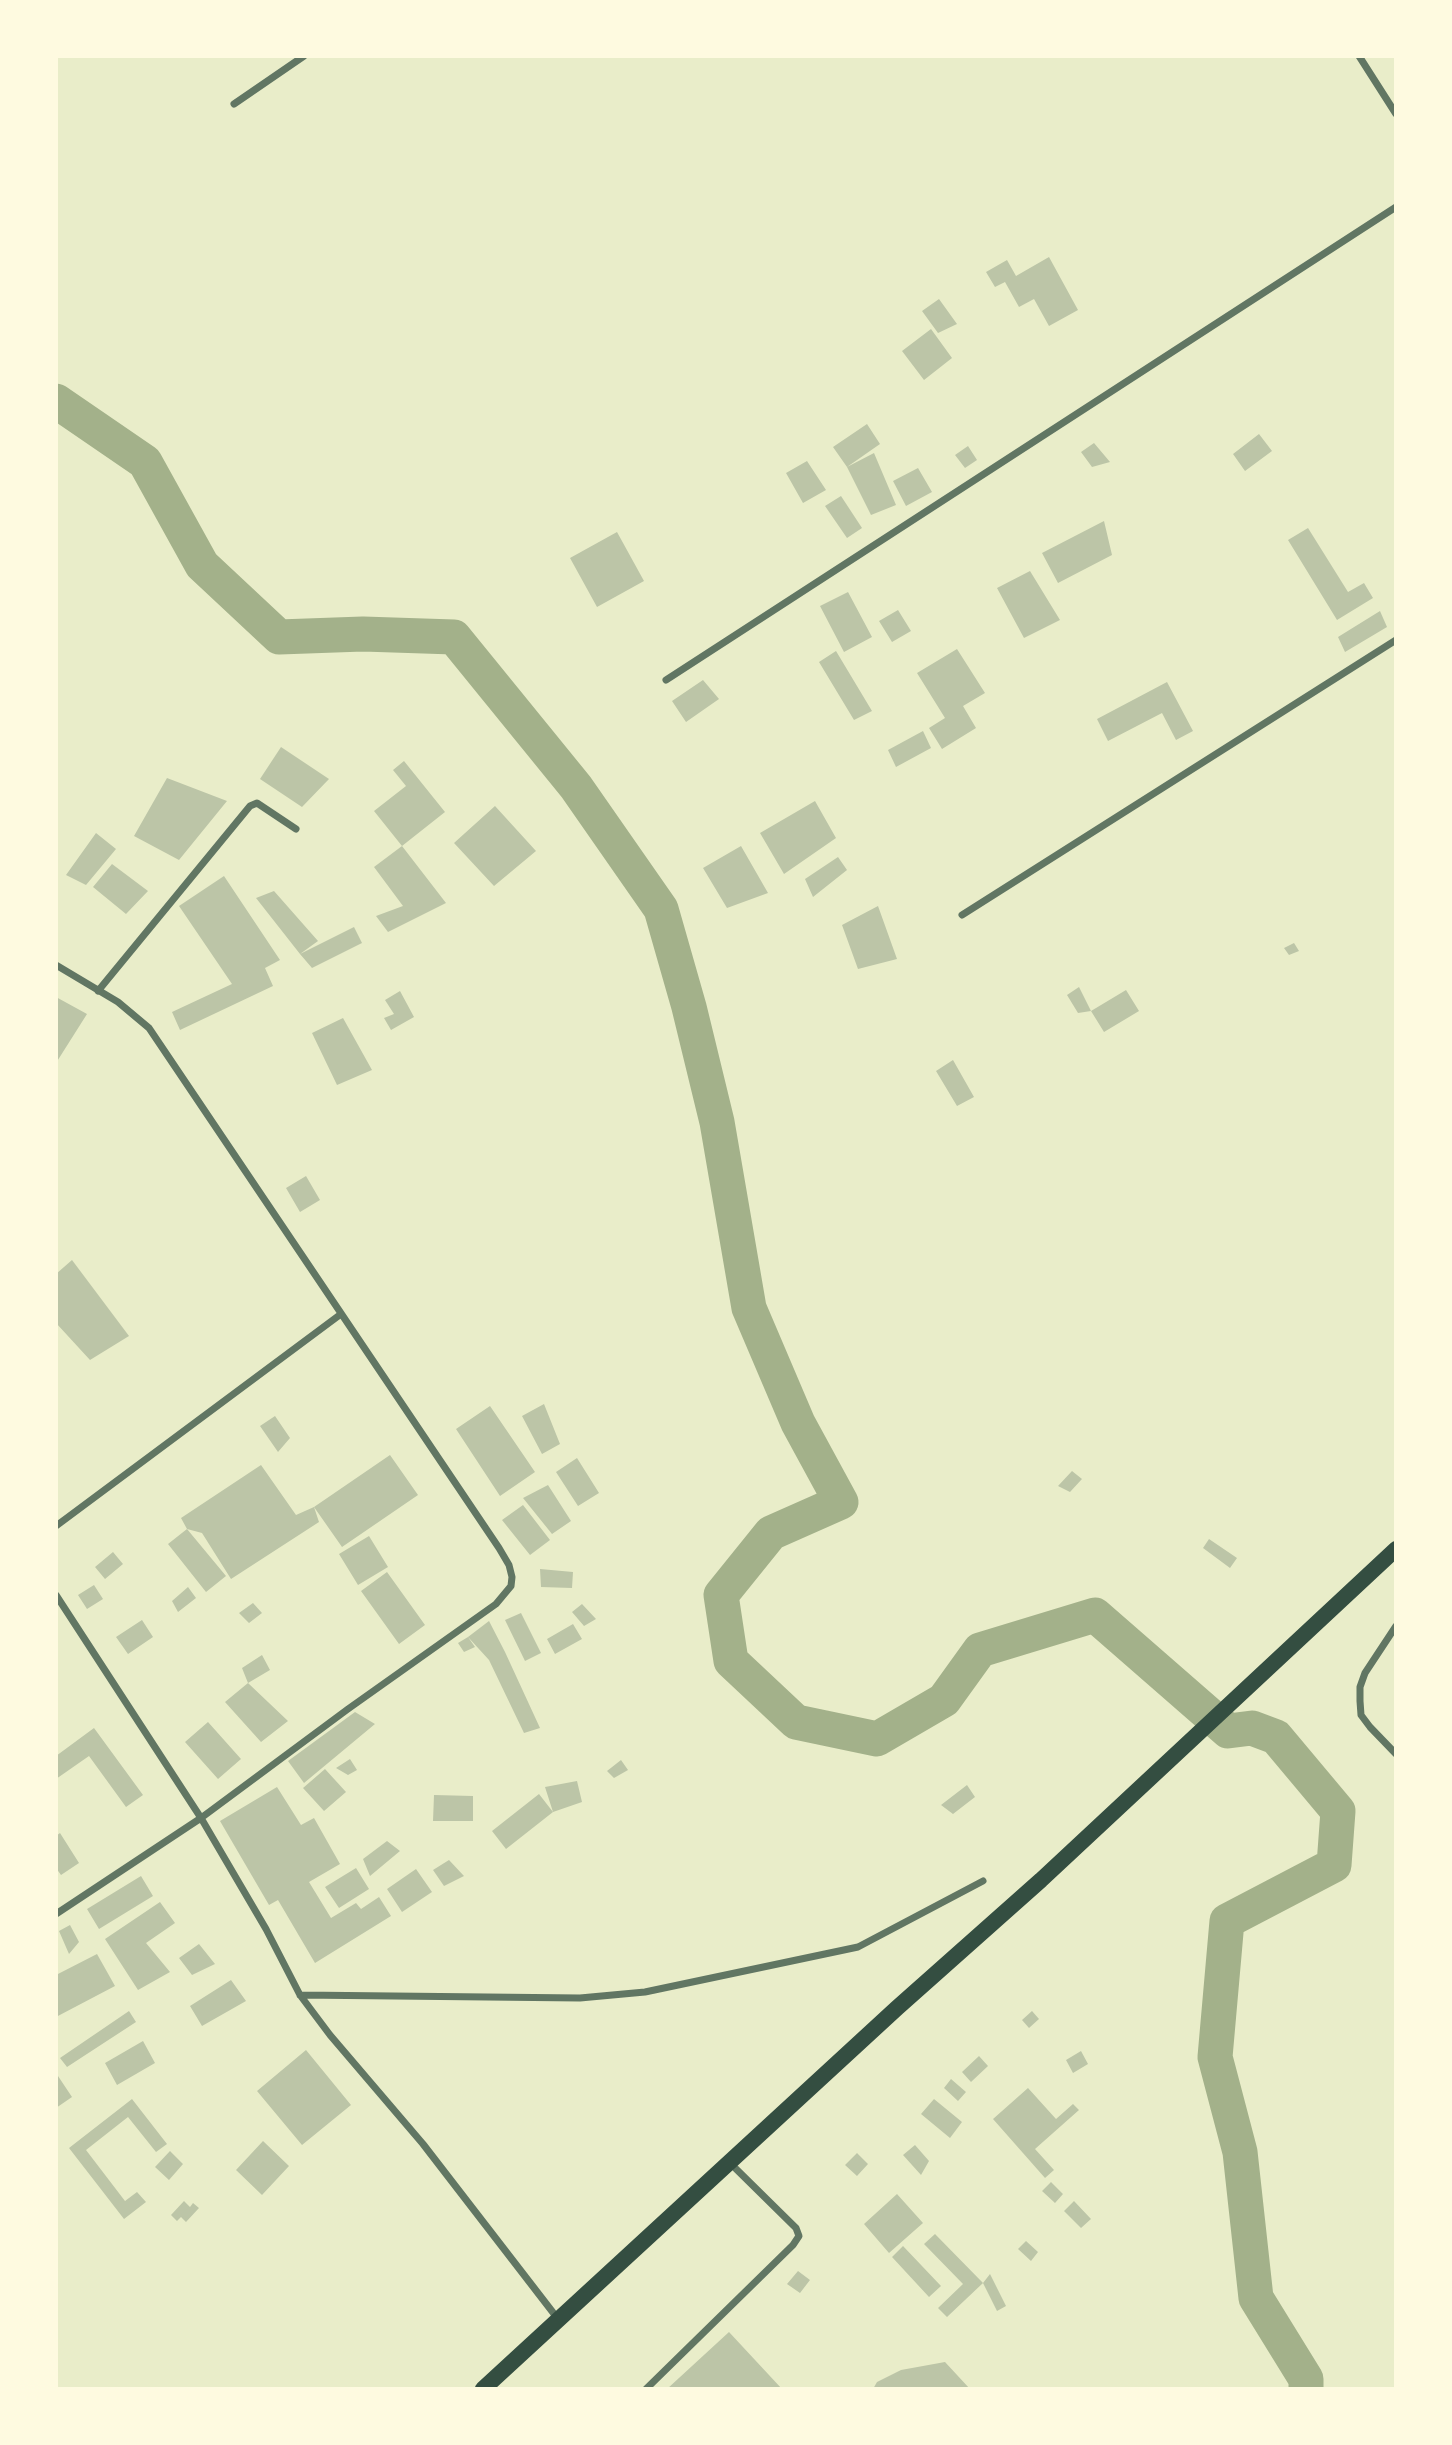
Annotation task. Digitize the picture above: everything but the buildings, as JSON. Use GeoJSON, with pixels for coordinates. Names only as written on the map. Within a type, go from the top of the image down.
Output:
{"type":"FeatureCollection","features":[{"type":"Feature","properties":{"kind":"highway"},"geometry":{"type":"LineString","coordinates":[[483,2389],[1396,1549]]}},
{"type":"Feature","properties":{"kind":"street"},"geometry":{"type":"LineString","coordinates":[[234,104],[304,56]]}},
{"type":"Feature","properties":{"kind":"street"},"geometry":{"type":"LineString","coordinates":[[1359,56],[1396,114]]}},
{"type":"Feature","properties":{"kind":"street"},"geometry":{"type":"LineString","coordinates":[[666,680],[1396,207]]}},
{"type":"Feature","properties":{"kind":"street"},"geometry":{"type":"LineString","coordinates":[[962,915],[1396,640]]}},
{"type":"Feature","properties":{"kind":"street"},"geometry":{"type":"LineString","coordinates":[[98,990],[250,806],[257,803],[296,829]]}},
{"type":"Feature","properties":{"kind":"street"},"geometry":{"type":"LineString","coordinates":[[56,965],[118,1002],[149,1028],[499,1548],[509,1565],[511,1586],[506,1594],[483,1614],[348,1709],[201,1818],[56,1914]]}},
{"type":"Feature","properties":{"kind":"street"},"geometry":{"type":"LineString","coordinates":[[56,1526],[341,1314]]}},
{"type":"Feature","properties":{"kind":"street"},"geometry":{"type":"LineString","coordinates":[[56,1595],[201,1818],[266,1929],[300,1995],[330,2035],[423,2144],[558,2319]]}},
{"type":"Feature","properties":{"kind":"street"},"geometry":{"type":"LineString","coordinates":[[1396,1626],[1365,1672],[1360,1694],[1361,1715],[1396,1754]]}},
{"type":"Feature","properties":{"kind":"street"},"geometry":{"type":"LineString","coordinates":[[300,1995],[580,1998],[645,1992],[858,1947],[983,1881]]}},
{"type":"Feature","properties":{"kind":"street"},"geometry":{"type":"LineString","coordinates":[[646,2389],[793,2245],[799,2236],[796,2228],[730,2162]]}},
{"type":"Feature","properties":{"kind":"waterway"},"geometry":{"type":"LineString","coordinates":[[56,401],[145,462],[202,565],[279,637],[363,634],[454,637],[576,787],[661,909],[689,1007],[717,1122],[749,1308],[798,1423],[841,1502],[771,1533],[721,1595],[731,1661],[796,1722],[877,1739],[944,1700],[980,1650],[1095,1615],[1228,1731],[1252,1728],[1276,1737],[1338,1811],[1334,1865],[1227,1921],[1215,2057],[1240,2152],[1256,2298],[1306,2379],[1306,2389]]}}]}
